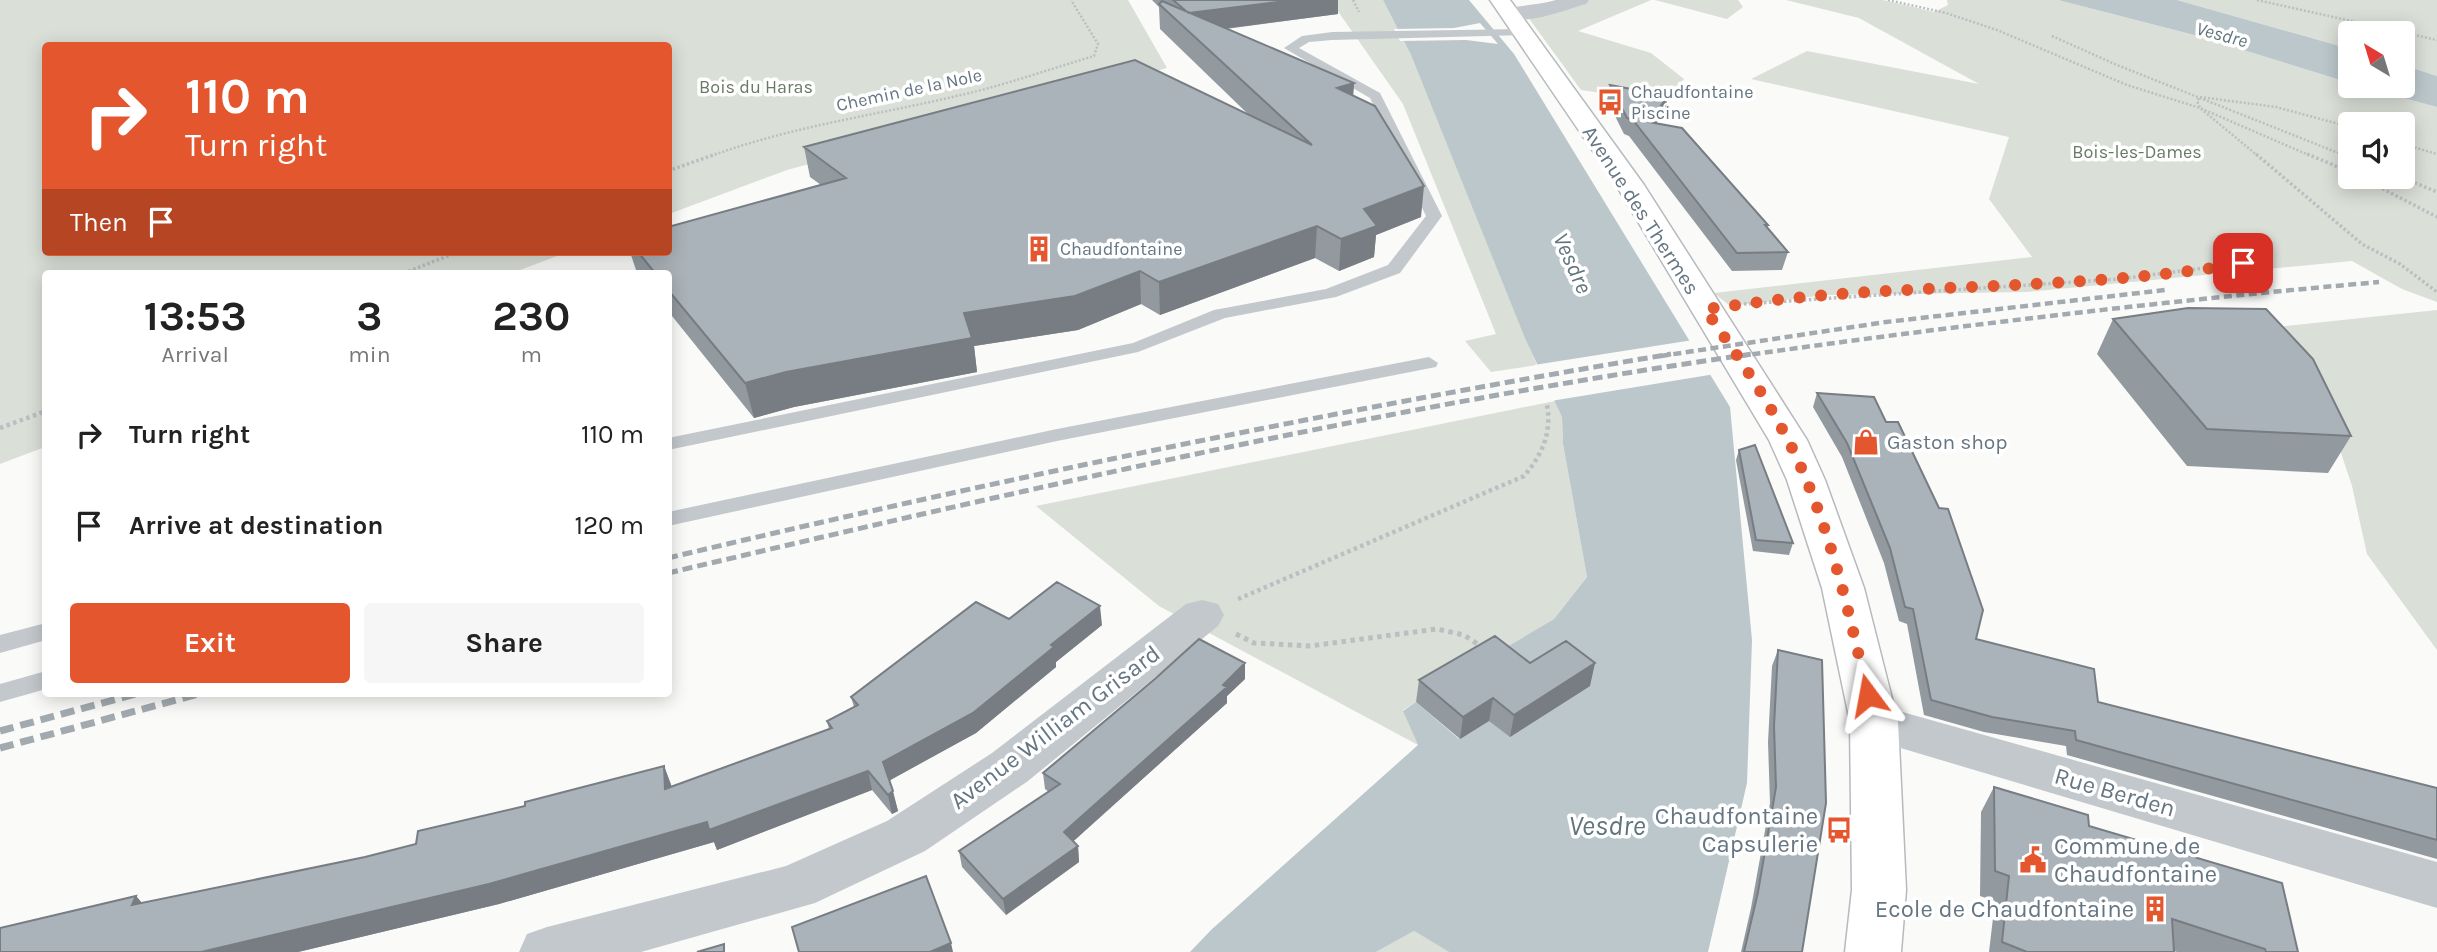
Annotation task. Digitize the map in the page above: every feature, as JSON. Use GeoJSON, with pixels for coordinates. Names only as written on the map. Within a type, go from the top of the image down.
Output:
{"type":"FeatureCollection","features":[{"type":"Feature","properties":{"kind":"main road","name":"Avenue des Thermes"},"geometry":{"type":"LineString","coordinates":[[1505,20],[1630,185],[1705,309],[1749,374],[1788,440],[1806,480],[1843,588],[1874,722],[1879,890],[1873,952]]}},
{"type":"Feature","properties":{"kind":"street"},"geometry":{"type":"LineString","coordinates":[[1505,20],[1579,0]]}},
{"type":"Feature","properties":{"kind":"street","name":"Avenue William Grisard"},"geometry":{"type":"LineString","coordinates":[[547,952],[796,887],[906,836],[1010,767],[1202,615]]}},
{"type":"Feature","properties":{"kind":"street","name":"Rue Berden"},"geometry":{"type":"LineString","coordinates":[[1874,722],[2437,885]]}},
{"type":"Feature","properties":{"kind":"lane"},"geometry":{"type":"LineString","coordinates":[[672,443],[1138,347],[1220,314],[1330,293],[1394,269],[1434,216],[1375,96],[1290,48],[1306,39],[1377,36],[1505,20]]}},
{"type":"Feature","properties":{"kind":"lane"},"geometry":{"type":"LineString","coordinates":[[672,518],[1044,438],[1429,363]]}},
{"type":"Feature","properties":{"kind":"lane"},"geometry":{"type":"LineString","coordinates":[[0,644],[42,632]]}},
{"type":"Feature","properties":{"kind":"lane"},"geometry":{"type":"LineString","coordinates":[[0,693],[42,681]]}},
{"type":"Feature","properties":{"kind":"path","name":"Chemin de la Nole"},"geometry":{"type":"LineString","coordinates":[[672,170],[750,142],[826,122],[962,95],[1094,56],[1098,44],[1071,0]]}},
{"type":"Feature","properties":{"kind":"path"},"geometry":{"type":"LineString","coordinates":[[1888,0],[1946,13],[1997,30],[2127,85],[2200,108],[2338,167]]}},
{"type":"Feature","properties":{"kind":"path"},"geometry":{"type":"LineString","coordinates":[[2257,0],[2437,40]]}},
{"type":"Feature","properties":{"kind":"path"},"geometry":{"type":"LineString","coordinates":[[2052,36],[2117,65],[2338,152]]}},
{"type":"Feature","properties":{"kind":"path"},"geometry":{"type":"LineString","coordinates":[[2200,97],[2197,101],[2200,108],[2362,244],[2400,264],[2437,292]]}},
{"type":"Feature","properties":{"kind":"path"},"geometry":{"type":"LineString","coordinates":[[2200,97],[2294,111],[2338,124]]}},
{"type":"Feature","properties":{"kind":"path"},"geometry":{"type":"LineString","coordinates":[[2415,148],[2437,154]]}},
{"type":"Feature","properties":{"kind":"path"},"geometry":{"type":"LineString","coordinates":[[2415,183],[2437,192]]}},
{"type":"Feature","properties":{"kind":"path"},"geometry":{"type":"LineString","coordinates":[[2383,189],[2437,217]]}},
{"type":"Feature","properties":{"kind":"path"},"geometry":{"type":"LineString","coordinates":[[412,270],[448,256]]}},
{"type":"Feature","properties":{"kind":"path"},"geometry":{"type":"LineString","coordinates":[[1705,309],[1827,295],[2124,280],[2181,274],[2243,263]]}},
{"type":"Feature","properties":{"kind":"path"},"geometry":{"type":"LineString","coordinates":[[1202,615],[1524,476],[1538,461],[1551,423],[1547,405]]}},
{"type":"Feature","properties":{"kind":"path"},"geometry":{"type":"LineString","coordinates":[[0,428],[42,412]]}},
{"type":"Feature","properties":{"kind":"path"},"geometry":{"type":"LineString","coordinates":[[1202,615],[1254,643],[1310,646],[1437,629],[1464,635],[1485,648]]}},
{"type":"Feature","properties":{"kind":"green space","name":"Bois du Haras"},"geometry":{"type":"Polygon","coordinates":[[[0,0],[1128,0],[1167,68],[787,170],[672,213],[672,42],[42,42],[42,256],[557,256],[520,270],[42,270],[42,448],[0,464],[0,0]]]}},
{"type":"Feature","properties":{"kind":"green space"},"geometry":{"type":"Polygon","coordinates":[[[1330,0],[1383,0],[1411,55],[1537,365],[1491,372],[1465,341],[1496,334],[1403,104],[1330,0]]]}},
{"type":"Feature","properties":{"kind":"green space"},"geometry":{"type":"Polygon","coordinates":[[[1576,0],[1651,0],[1578,31],[1651,53],[1684,79],[1663,102],[1581,90],[1525,13],[1576,0]]]}},
{"type":"Feature","properties":{"kind":"green space"},"geometry":{"type":"Polygon","coordinates":[[[1655,0],[1738,0],[1743,7],[1727,19],[1655,0]]]}},
{"type":"Feature","properties":{"kind":"green space","name":"Bois-les-Dames"},"geometry":{"type":"Polygon","coordinates":[[[1786,0],[1883,0],[1934,12],[1948,5],[1947,0],[2058,0],[2198,36],[2338,79],[2338,98],[2404,98],[2437,107],[2437,302],[2402,289],[2352,261],[2027,292],[1827,295],[1730,306],[1714,293],[2032,257],[1989,199],[2009,137],[1751,79],[1807,51],[1979,84],[1859,18],[1786,0]]]}},
{"type":"Feature","properties":{"kind":"green space"},"geometry":{"type":"Polygon","coordinates":[[[2177,0],[2437,0],[2437,76],[2415,69],[2415,21],[2338,21],[2338,46],[2177,0]]]}},
{"type":"Feature","properties":{"kind":"green space"},"geometry":{"type":"Polygon","coordinates":[[[2437,310],[2437,650],[2367,554],[2352,486],[2323,399],[2258,329],[2437,310]]]}},
{"type":"Feature","properties":{"kind":"green space"},"geometry":{"type":"Polygon","coordinates":[[[1555,401],[1562,417],[1563,444],[1587,577],[1554,619],[1403,710],[1418,745],[1159,606],[1036,506],[1555,401]]]}},
{"type":"Feature","properties":{"kind":"green space"},"geometry":{"type":"Polygon","coordinates":[[[1414,931],[1449,952],[1376,952],[1414,931]]]}},
{"type":"Feature","properties":{"kind":"water","name":"Vesdre"},"geometry":{"type":"Polygon","coordinates":[[[1383,0],[1469,0],[1514,54],[1730,407],[1752,640],[1747,783],[1708,952],[1449,952],[1414,931],[1376,952],[1190,952],[1211,930],[1418,745],[1403,711],[1416,702],[1459,739],[1489,721],[1543,675],[1507,647],[1554,619],[1587,577],[1563,444],[1562,417],[1525,338],[1411,55],[1383,0]]]}},
{"type":"Feature","properties":{"kind":"water","name":"Vesdre"},"geometry":{"type":"Polygon","coordinates":[[[2058,0],[2177,0],[2338,46],[2338,79],[2198,36],[2058,0]]]}},
{"type":"Feature","properties":{"kind":"water"},"geometry":{"type":"Polygon","coordinates":[[[2415,69],[2437,76],[2437,107],[2404,98],[2415,98],[2415,69]]]}},
{"type":"Feature","properties":{"kind":"pier"},"geometry":{"type":"Polygon","coordinates":[[[1480,23],[1498,44],[1466,40],[1400,41],[1394,29],[1454,28],[1480,23]]]}},
{"type":"Feature","properties":{"kind":"pier"},"geometry":{"type":"Polygon","coordinates":[[[1693,340],[1715,374],[1551,401],[1534,365],[1693,340]]]}},
{"type":"Feature","properties":{"kind":"building"},"geometry":{"type":"Polygon","coordinates":[[[1173,0],[1294,0],[1189,13],[1173,0]]]}},
{"type":"Feature","properties":{"kind":"building","name":"Chaudfontaine"},"geometry":{"type":"Polygon","coordinates":[[[1162,1],[1354,83],[1337,88],[1375,106],[1424,186],[1364,209],[1377,226],[1341,239],[1317,226],[1159,282],[1140,271],[1075,296],[964,313],[972,338],[786,372],[745,383],[672,295],[672,270],[653,270],[641,256],[672,256],[672,226],[846,178],[804,147],[1135,60],[1312,145],[1159,4],[1162,1]]]}},
{"type":"Feature","properties":{"kind":"building"},"geometry":{"type":"Polygon","coordinates":[[[1610,85],[1668,96],[1649,122],[1682,128],[1768,225],[1765,225],[1788,252],[1737,253],[1633,120],[1627,118],[1610,85]]]}},
{"type":"Feature","properties":{"kind":"building"},"geometry":{"type":"Polygon","coordinates":[[[2188,308],[2266,309],[2313,359],[2351,436],[2207,429],[2113,319],[2188,308]]]}},
{"type":"Feature","properties":{"kind":"building"},"geometry":{"type":"Polygon","coordinates":[[[1817,393],[1874,397],[1886,422],[1898,422],[1939,508],[1948,509],[1983,610],[1976,639],[2094,669],[2098,702],[2437,788],[2437,840],[2076,740],[2075,731],[1992,717],[1931,700],[1913,609],[1905,607],[1890,548],[1847,443],[1817,393]]]}},
{"type":"Feature","properties":{"kind":"building"},"geometry":{"type":"Polygon","coordinates":[[[1755,445],[1793,543],[1756,540],[1739,450],[1755,445]]]}},
{"type":"Feature","properties":{"kind":"building"},"geometry":{"type":"Polygon","coordinates":[[[1057,582],[1100,606],[973,713],[883,762],[893,791],[888,795],[868,771],[709,830],[707,822],[489,884],[201,952],[0,952],[0,928],[136,896],[132,905],[365,857],[416,844],[418,831],[525,806],[525,802],[664,766],[665,789],[832,728],[827,721],[858,705],[851,697],[976,602],[1009,619],[1057,582]]]}},
{"type":"Feature","properties":{"kind":"building"},"geometry":{"type":"Polygon","coordinates":[[[1495,636],[1530,663],[1566,641],[1595,663],[1514,715],[1493,698],[1463,717],[1419,680],[1495,636]]]}},
{"type":"Feature","properties":{"kind":"building"},"geometry":{"type":"Polygon","coordinates":[[[1199,639],[1245,663],[1223,685],[1227,687],[1064,832],[1078,846],[1003,899],[959,851],[1060,784],[1043,773],[1199,639]]]}},
{"type":"Feature","properties":{"kind":"building"},"geometry":{"type":"Polygon","coordinates":[[[1778,650],[1822,660],[1826,803],[1802,952],[1744,952],[1758,892],[1776,787],[1774,726],[1778,650]]]}},
{"type":"Feature","properties":{"kind":"building"},"geometry":{"type":"Polygon","coordinates":[[[1994,787],[2088,815],[2089,826],[2282,883],[2298,952],[2266,952],[2265,949],[2172,919],[2174,952],[2027,952],[2002,942],[2009,876],[1995,871],[1994,787]]]}},
{"type":"Feature","properties":{"kind":"building"},"geometry":{"type":"Polygon","coordinates":[[[926,876],[951,943],[930,952],[799,952],[792,927],[926,876]]]}},
{"type":"Feature","properties":{"kind":"building"},"geometry":{"type":"Polygon","coordinates":[[[724,944],[724,952],[697,952],[724,944]]]}},
{"type":"Feature","properties":{"kind":"railway"},"geometry":{"type":"LineString","coordinates":[[1740,356],[2059,315],[2379,282]]}},
{"type":"Feature","properties":{"kind":"railway"},"geometry":{"type":"LineString","coordinates":[[1661,356],[1886,322],[2165,290]]}},
{"type":"Feature","properties":{"kind":"railway"},"geometry":{"type":"LineString","coordinates":[[672,557],[1168,447],[1419,398],[1671,354]]}},
{"type":"Feature","properties":{"kind":"railway"},"geometry":{"type":"LineString","coordinates":[[672,572],[937,511],[1343,424],[1479,398],[1752,354]]}},
{"type":"Feature","properties":{"kind":"railway"},"geometry":{"type":"LineString","coordinates":[[0,731],[124,697]]}},
{"type":"Feature","properties":{"kind":"railway"},"geometry":{"type":"LineString","coordinates":[[0,748],[187,697]]}},
{"type":"Feature","properties":{"kind":"place","name":"Chaudfontaine Piscine"},"geometry":{"type":"Point","coordinates":[1610,102]}},
{"type":"Feature","properties":{"kind":"place","name":"Chaudfontaine"},"geometry":{"type":"Point","coordinates":[1039,249]}},
{"type":"Feature","properties":{"kind":"place","name":"Gaston shop"},"geometry":{"type":"Point","coordinates":[1866,442]}},
{"type":"Feature","properties":{"kind":"place","name":"Chaudfontaine Capsulerie"},"geometry":{"type":"Point","coordinates":[1839,830]}},
{"type":"Feature","properties":{"kind":"place","name":"Commune de Chaudfontaine"},"geometry":{"type":"Point","coordinates":[2033,860]}},
{"type":"Feature","properties":{"kind":"place","name":"Ecole de Chaudfontaine"},"geometry":{"type":"Point","coordinates":[2155,909]}},
{"type":"Feature","properties":{"kind":"route"},"geometry":{"type":"LineString","coordinates":[[1868,695],[1843,588],[1806,480],[1788,440],[1742,363],[1705,309],[1827,295],[2124,280],[2181,274],[2243,263]]}}]}
